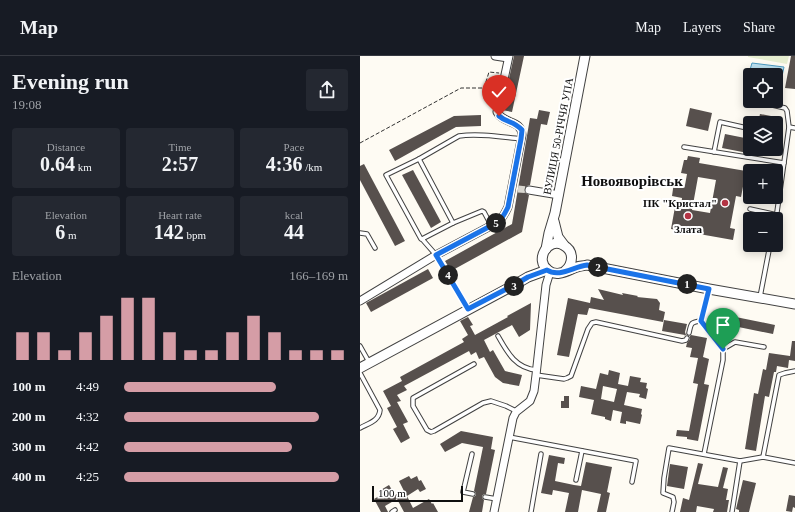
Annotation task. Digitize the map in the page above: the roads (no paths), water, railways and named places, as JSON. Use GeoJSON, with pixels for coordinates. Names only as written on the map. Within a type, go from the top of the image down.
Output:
{"type":"FeatureCollection","features":[{"type":"Feature","properties":{"kind":"street"},"geometry":{"type":"LineString","coordinates":[[360,301],[436,255],[502,219],[505,214],[515,188],[522,130],[517,124],[502,119],[497,112],[509,57],[495,56]]}},
{"type":"Feature","properties":{"kind":"street","name":"ВУЛИЦЯ 50-РІЧЧЯ УПА"},"geometry":{"type":"LineString","coordinates":[[546,249],[559,195],[585,56]]}},
{"type":"Feature","properties":{"kind":"street"},"geometry":{"type":"LineString","coordinates":[[529,190],[559,195]]}},
{"type":"Feature","properties":{"kind":"street"},"geometry":{"type":"LineString","coordinates":[[553,220],[558,237],[564,245],[571,254],[587,265]]}},
{"type":"Feature","properties":{"kind":"street"},"geometry":{"type":"LineString","coordinates":[[528,277],[542,259],[546,249],[552,244],[564,245]]}},
{"type":"Feature","properties":{"kind":"street"},"geometry":{"type":"LineString","coordinates":[[565,271],[572,262],[571,254]]}},
{"type":"Feature","properties":{"kind":"street"},"geometry":{"type":"LineString","coordinates":[[542,259],[544,267],[548,271],[558,274],[576,267],[587,265],[795,304]]}},
{"type":"Feature","properties":{"kind":"street"},"geometry":{"type":"LineString","coordinates":[[360,368],[528,277],[548,271]]}},
{"type":"Feature","properties":{"kind":"street"},"geometry":{"type":"LineString","coordinates":[[494,512],[513,418],[516,412],[530,401],[534,391],[548,271]]}},
{"type":"Feature","properties":{"kind":"lane"},"geometry":{"type":"LineString","coordinates":[[777,212],[789,127],[787,111],[783,108]]}},
{"type":"Feature","properties":{"kind":"lane"},"geometry":{"type":"LineString","coordinates":[[714,152],[720,122],[743,127]]}},
{"type":"Feature","properties":{"kind":"lane"},"geometry":{"type":"LineString","coordinates":[[789,127],[795,128]]}},
{"type":"Feature","properties":{"kind":"lane"},"geometry":{"type":"LineString","coordinates":[[468,309],[436,255],[421,239],[386,175],[419,159],[459,136],[486,136],[521,139]]}},
{"type":"Feature","properties":{"kind":"lane"},"geometry":{"type":"LineString","coordinates":[[684,148],[784,163]]}},
{"type":"Feature","properties":{"kind":"lane"},"geometry":{"type":"LineString","coordinates":[[419,159],[453,223]]}},
{"type":"Feature","properties":{"kind":"lane"},"geometry":{"type":"LineString","coordinates":[[750,209],[760,212]]}},
{"type":"Feature","properties":{"kind":"lane"},"geometry":{"type":"LineString","coordinates":[[422,239],[453,223],[482,211],[491,225]]}},
{"type":"Feature","properties":{"kind":"lane"},"geometry":{"type":"LineString","coordinates":[[360,233],[367,234],[375,248]]}},
{"type":"Feature","properties":{"kind":"lane"},"geometry":{"type":"LineString","coordinates":[[760,297],[769,252]]}},
{"type":"Feature","properties":{"kind":"lane"},"geometry":{"type":"LineString","coordinates":[[701,321],[709,289]]}},
{"type":"Feature","properties":{"kind":"lane"},"geometry":{"type":"LineString","coordinates":[[689,333],[691,325],[694,322],[701,321]]}},
{"type":"Feature","properties":{"kind":"lane"},"geometry":{"type":"LineString","coordinates":[[701,321],[723,349],[723,360],[704,454]]}},
{"type":"Feature","properties":{"kind":"lane"},"geometry":{"type":"LineString","coordinates":[[498,336],[512,358],[523,367],[537,373],[564,378],[571,376],[588,329],[592,323],[596,322],[682,341],[686,340],[687,338]]}},
{"type":"Feature","properties":{"kind":"lane"},"geometry":{"type":"LineString","coordinates":[[723,349],[735,342],[764,348]]}},
{"type":"Feature","properties":{"kind":"lane"},"geometry":{"type":"LineString","coordinates":[[360,346],[369,363]]}},
{"type":"Feature","properties":{"kind":"lane"},"geometry":{"type":"LineString","coordinates":[[474,364],[413,398],[412,406],[427,430],[431,432],[434,431],[484,403],[491,401],[506,406],[516,412]]}},
{"type":"Feature","properties":{"kind":"lane"},"geometry":{"type":"LineString","coordinates":[[762,457],[779,375],[795,371]]}},
{"type":"Feature","properties":{"kind":"lane"},"geometry":{"type":"LineString","coordinates":[[360,373],[380,410],[377,419],[360,428]]}},
{"type":"Feature","properties":{"kind":"lane"},"geometry":{"type":"LineString","coordinates":[[509,437],[636,461],[632,482]]}},
{"type":"Feature","properties":{"kind":"lane"},"geometry":{"type":"LineString","coordinates":[[672,512],[674,502],[672,497],[663,493],[669,448],[740,461],[762,457],[795,463]]}},
{"type":"Feature","properties":{"kind":"lane"},"geometry":{"type":"LineString","coordinates":[[576,480],[582,451]]}},
{"type":"Feature","properties":{"kind":"lane"},"geometry":{"type":"LineString","coordinates":[[472,454],[463,492],[473,494]]}},
{"type":"Feature","properties":{"kind":"lane"},"geometry":{"type":"LineString","coordinates":[[532,512],[541,454]]}},
{"type":"Feature","properties":{"kind":"lane"},"geometry":{"type":"LineString","coordinates":[[732,512],[740,461]]}},
{"type":"Feature","properties":{"kind":"lane"},"geometry":{"type":"LineString","coordinates":[[485,496],[497,499]]}},
{"type":"Feature","properties":{"kind":"water"},"geometry":{"type":"Polygon","coordinates":[[[752,63],[784,67],[783,72],[783,68],[751,68],[752,63]]]}},
{"type":"Feature","properties":{"kind":"tunnel"},"geometry":{"type":"LineString","coordinates":[[518,189],[529,190]]}},
{"type":"Feature","properties":{"kind":"place","name":"ПК \"Кристал\""},"geometry":{"type":"Point","coordinates":[725,203]}},
{"type":"Feature","properties":{"kind":"place","name":"Злата"},"geometry":{"type":"Point","coordinates":[688,216]}},
{"type":"Feature","properties":{"kind":"district","name":"Новояворівськ"},"geometry":{"type":"Point","coordinates":[632,181]}}]}
